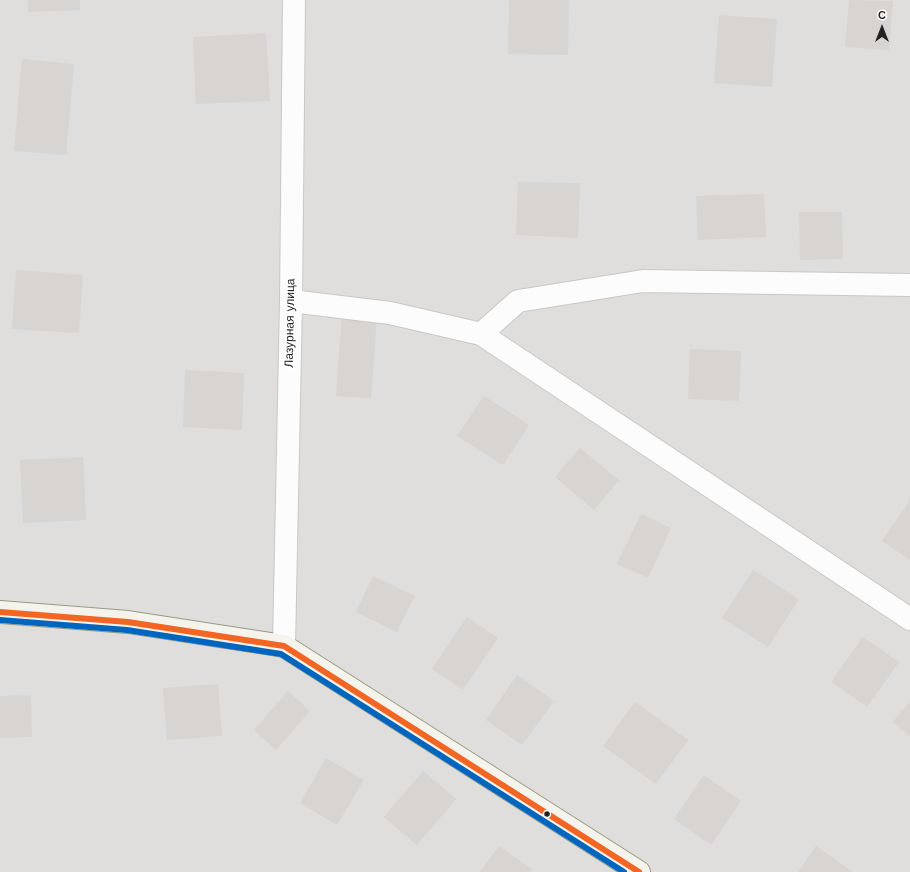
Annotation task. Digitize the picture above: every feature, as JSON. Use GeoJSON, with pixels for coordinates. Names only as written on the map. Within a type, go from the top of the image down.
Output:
{"type":"FeatureCollection","features":[{"type":"Feature","properties":{"kind":"street","name":"Лазурная улица"},"geometry":{"type":"LineString","coordinates":[[284,646],[294,0]]}},
{"type":"Feature","properties":{"kind":"street"},"geometry":{"type":"LineString","coordinates":[[481,334],[518,301],[643,281],[910,285]]}},
{"type":"Feature","properties":{"kind":"street"},"geometry":{"type":"LineString","coordinates":[[290,301],[390,313],[481,334],[910,619]]}},
{"type":"Feature","properties":{"kind":"street"},"geometry":{"type":"LineString","coordinates":[[0,612],[128,622],[284,646],[639,872]]}},
{"type":"Feature","properties":{"kind":"shaded area"},"geometry":{"type":"Polygon","coordinates":[[[0,0],[910,0],[910,872],[0,872],[0,0]]]}},
{"type":"Feature","properties":{"kind":"building"},"geometry":{"type":"Polygon","coordinates":[[[28,0],[80,0],[80,10],[28,12],[28,0]]]}},
{"type":"Feature","properties":{"kind":"building"},"geometry":{"type":"Polygon","coordinates":[[[509,0],[569,0],[568,55],[508,54],[509,0]]]}},
{"type":"Feature","properties":{"kind":"building"},"geometry":{"type":"Polygon","coordinates":[[[849,0],[893,1],[889,50],[845,47],[849,0]]]}},
{"type":"Feature","properties":{"kind":"building"},"geometry":{"type":"Polygon","coordinates":[[[719,15],[777,19],[772,87],[714,83],[719,15]]]}},
{"type":"Feature","properties":{"kind":"building"},"geometry":{"type":"Polygon","coordinates":[[[266,33],[270,101],[196,104],[193,37],[266,33]]]}},
{"type":"Feature","properties":{"kind":"building"},"geometry":{"type":"Polygon","coordinates":[[[22,59],[74,64],[66,155],[14,151],[22,59]]]}},
{"type":"Feature","properties":{"kind":"building"},"geometry":{"type":"Polygon","coordinates":[[[518,182],[580,183],[578,238],[516,235],[518,182]]]}},
{"type":"Feature","properties":{"kind":"building"},"geometry":{"type":"Polygon","coordinates":[[[764,194],[766,237],[698,240],[696,196],[764,194]]]}},
{"type":"Feature","properties":{"kind":"building"},"geometry":{"type":"Polygon","coordinates":[[[799,212],[842,212],[843,259],[800,260],[799,212]]]}},
{"type":"Feature","properties":{"kind":"building"},"geometry":{"type":"Polygon","coordinates":[[[16,270],[83,275],[79,333],[12,329],[16,270]]]}},
{"type":"Feature","properties":{"kind":"building"},"geometry":{"type":"Polygon","coordinates":[[[342,313],[377,315],[371,398],[336,396],[342,313]]]}},
{"type":"Feature","properties":{"kind":"building"},"geometry":{"type":"Polygon","coordinates":[[[690,349],[741,351],[739,401],[688,399],[690,349]]]}},
{"type":"Feature","properties":{"kind":"building"},"geometry":{"type":"Polygon","coordinates":[[[185,370],[244,373],[242,430],[183,427],[185,370]]]}},
{"type":"Feature","properties":{"kind":"building"},"geometry":{"type":"Polygon","coordinates":[[[484,396],[529,425],[503,465],[457,436],[484,396]]]}},
{"type":"Feature","properties":{"kind":"building"},"geometry":{"type":"Polygon","coordinates":[[[580,448],[619,480],[594,510],[555,477],[580,448]]]}},
{"type":"Feature","properties":{"kind":"building"},"geometry":{"type":"Polygon","coordinates":[[[83,457],[86,520],[23,523],[20,460],[83,457]]]}},
{"type":"Feature","properties":{"kind":"building"},"geometry":{"type":"Polygon","coordinates":[[[910,500],[910,560],[882,541],[910,500]]]}},
{"type":"Feature","properties":{"kind":"building"},"geometry":{"type":"Polygon","coordinates":[[[641,514],[671,528],[648,578],[617,564],[641,514]]]}},
{"type":"Feature","properties":{"kind":"building"},"geometry":{"type":"Polygon","coordinates":[[[753,570],[799,599],[768,647],[722,618],[753,570]]]}},
{"type":"Feature","properties":{"kind":"building"},"geometry":{"type":"Polygon","coordinates":[[[373,576],[415,596],[397,632],[356,612],[373,576]]]}},
{"type":"Feature","properties":{"kind":"building"},"geometry":{"type":"Polygon","coordinates":[[[467,617],[498,638],[463,690],[432,669],[467,617]]]}},
{"type":"Feature","properties":{"kind":"building"},"geometry":{"type":"Polygon","coordinates":[[[863,637],[899,662],[867,707],[831,682],[863,637]]]}},
{"type":"Feature","properties":{"kind":"building"},"geometry":{"type":"Polygon","coordinates":[[[517,675],[554,701],[522,745],[486,720],[517,675]]]}},
{"type":"Feature","properties":{"kind":"building"},"geometry":{"type":"Polygon","coordinates":[[[218,684],[222,736],[167,740],[163,688],[218,684]]]}},
{"type":"Feature","properties":{"kind":"building"},"geometry":{"type":"Polygon","coordinates":[[[288,691],[310,711],[276,750],[254,730],[288,691]]]}},
{"type":"Feature","properties":{"kind":"building"},"geometry":{"type":"Polygon","coordinates":[[[31,695],[32,737],[0,738],[0,696],[31,695]]]}},
{"type":"Feature","properties":{"kind":"building"},"geometry":{"type":"Polygon","coordinates":[[[910,701],[910,736],[893,722],[910,701]]]}},
{"type":"Feature","properties":{"kind":"building"},"geometry":{"type":"Polygon","coordinates":[[[635,702],[688,740],[656,784],[603,746],[635,702]]]}},
{"type":"Feature","properties":{"kind":"building"},"geometry":{"type":"Polygon","coordinates":[[[326,758],[364,780],[337,825],[300,803],[326,758]]]}},
{"type":"Feature","properties":{"kind":"building"},"geometry":{"type":"Polygon","coordinates":[[[423,771],[456,799],[417,845],[384,817],[423,771]]]}},
{"type":"Feature","properties":{"kind":"building"},"geometry":{"type":"Polygon","coordinates":[[[704,775],[741,801],[711,845],[674,819],[704,775]]]}},
{"type":"Feature","properties":{"kind":"building"},"geometry":{"type":"Polygon","coordinates":[[[499,846],[532,869],[529,872],[480,872],[499,846]]]}},
{"type":"Feature","properties":{"kind":"building"},"geometry":{"type":"Polygon","coordinates":[[[816,846],[853,872],[798,872],[816,846]]]}},
{"type":"Feature","properties":{"kind":"transit line"},"geometry":{"type":"LineString","coordinates":[[0,612],[128,622],[284,646],[639,872]]}},
{"type":"Feature","properties":{"kind":"transit line"},"geometry":{"type":"LineString","coordinates":[[0,620],[127,630],[281,654],[624,872]]}}]}
